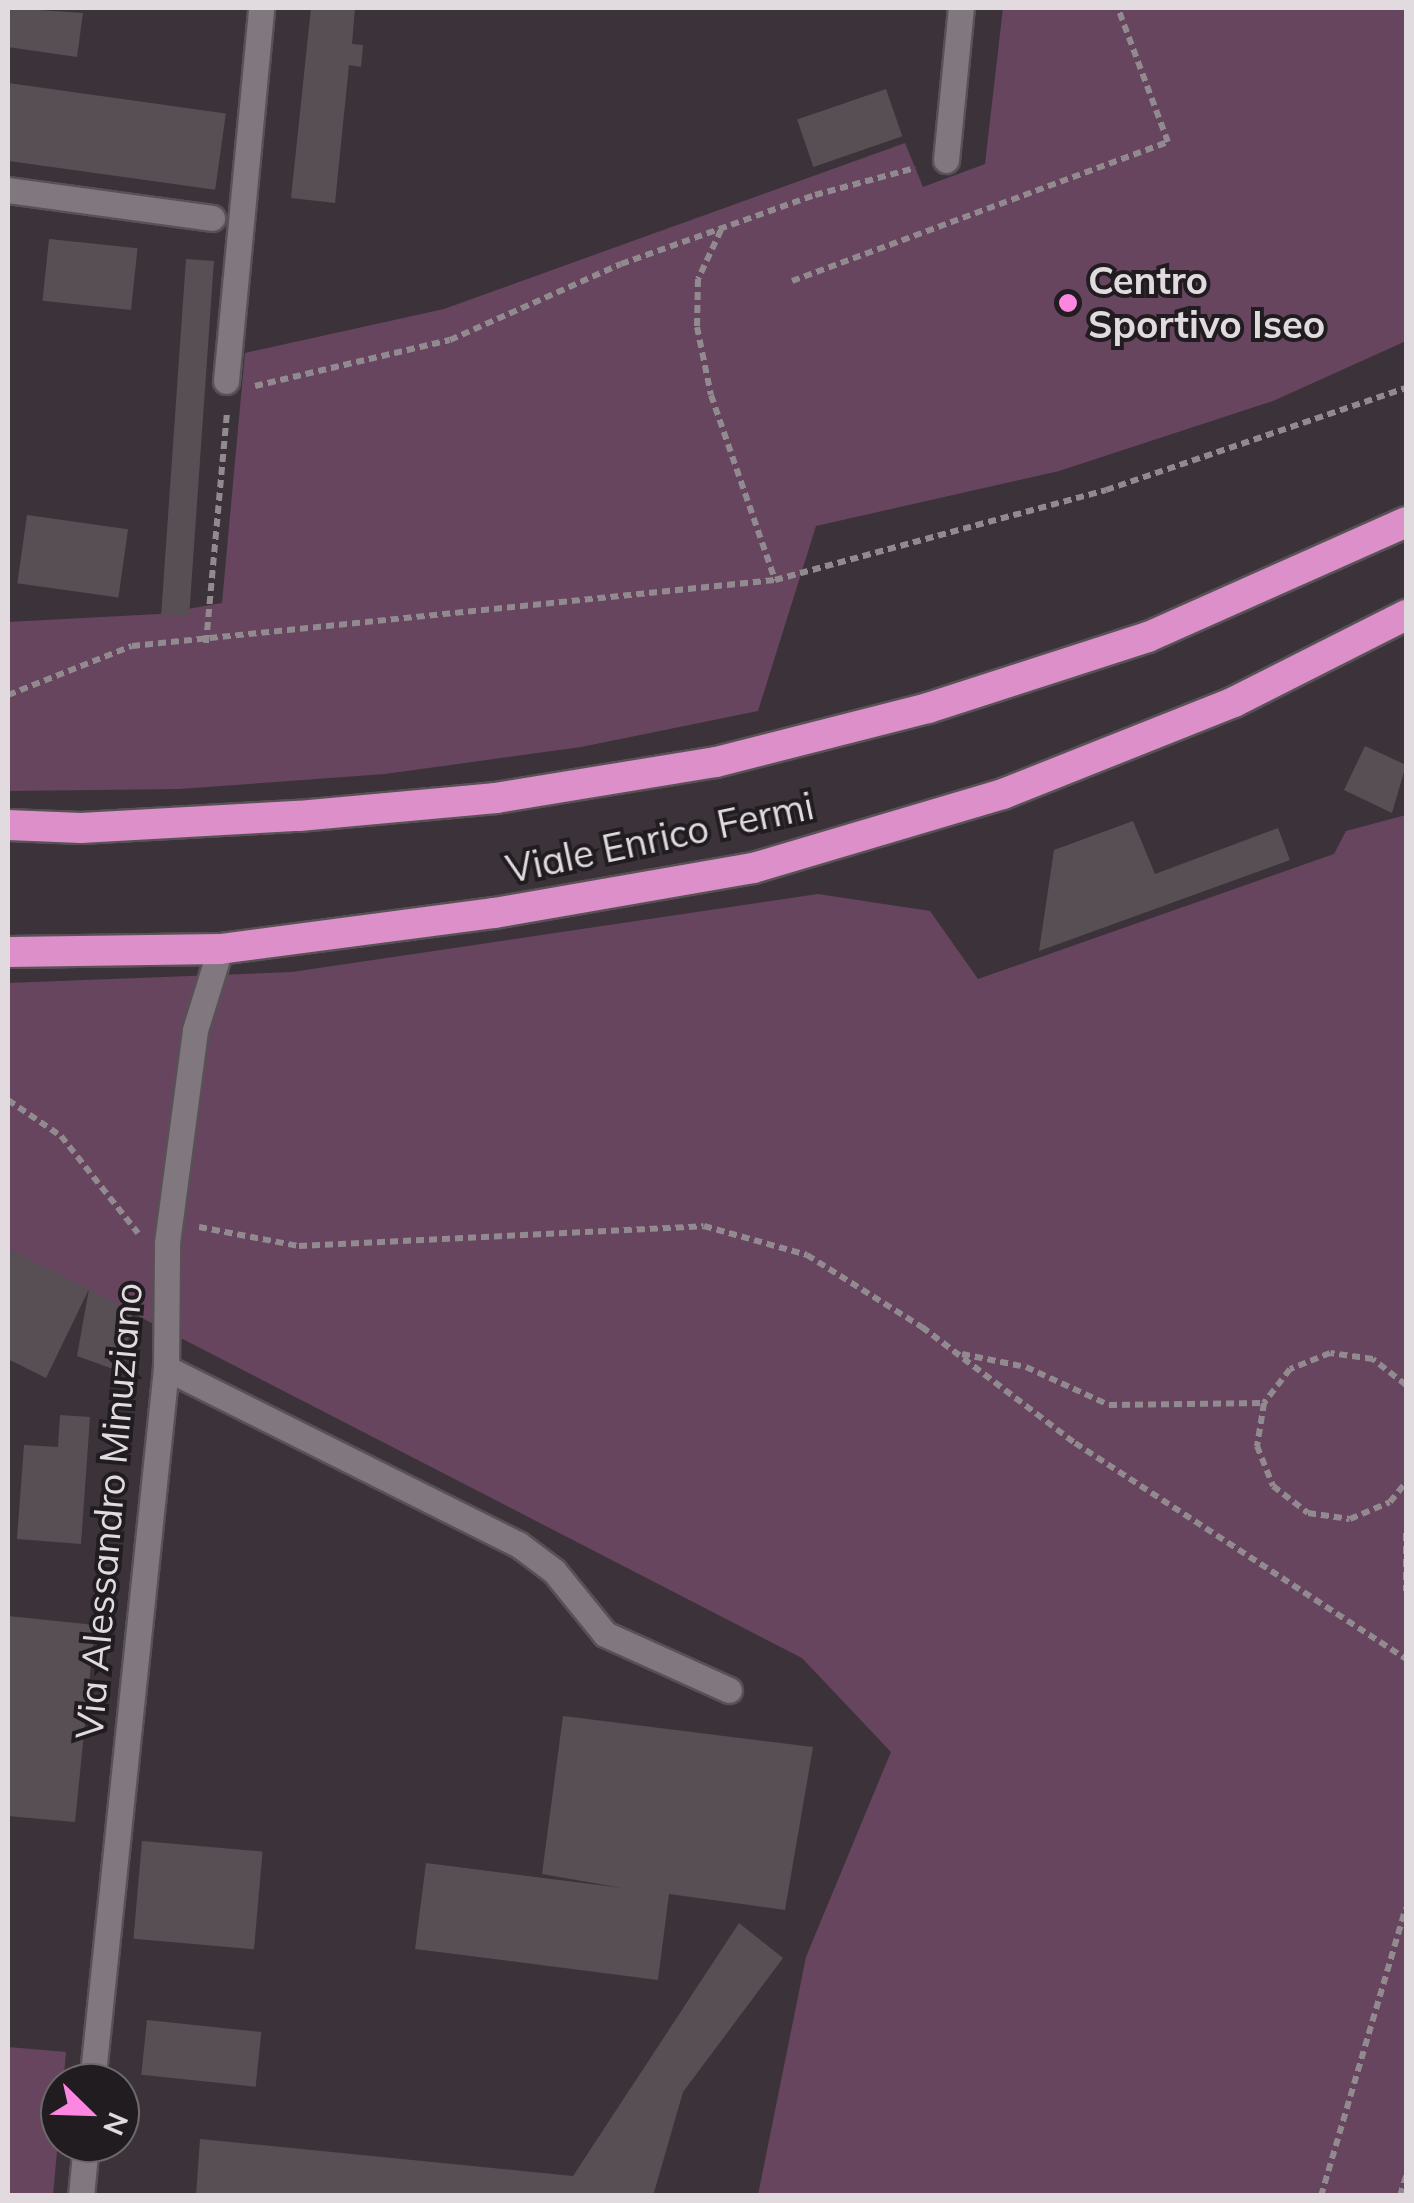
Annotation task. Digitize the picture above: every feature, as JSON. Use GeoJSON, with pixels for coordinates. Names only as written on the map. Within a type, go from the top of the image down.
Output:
{"type":"FeatureCollection","features":[{"type":"Feature","properties":{"kind":"highway","name":"Viale Enrico Fermi"},"geometry":{"type":"LineString","coordinates":[[8,826],[82,828],[378,809],[496,798],[716,762],[928,708],[1148,636],[1406,522]]}},
{"type":"Feature","properties":{"kind":"highway","name":"Viale Enrico Fermi"},"geometry":{"type":"LineString","coordinates":[[8,952],[220,949],[495,913],[753,868],[1003,794],[1234,702],[1406,615]]}},
{"type":"Feature","properties":{"kind":"street"},"geometry":{"type":"LineString","coordinates":[[228,386],[260,8]]}},
{"type":"Feature","properties":{"kind":"street"},"geometry":{"type":"LineString","coordinates":[[946,160],[961,8]]}},
{"type":"Feature","properties":{"kind":"street"},"geometry":{"type":"LineString","coordinates":[[8,190],[212,218]]}},
{"type":"Feature","properties":{"kind":"street","name":"Via Alessandro Minuziano"},"geometry":{"type":"LineString","coordinates":[[94,2063],[166,1368],[167,1242],[195,1030],[220,949]]}},
{"type":"Feature","properties":{"kind":"street"},"geometry":{"type":"LineString","coordinates":[[166,1368],[518,1544],[554,1571],[606,1634],[729,1690]]}},
{"type":"Feature","properties":{"kind":"street"},"geometry":{"type":"LineString","coordinates":[[81,2196],[84,2163]]}},
{"type":"Feature","properties":{"kind":"path"},"geometry":{"type":"LineString","coordinates":[[792,281],[1168,142],[1118,8]]}},
{"type":"Feature","properties":{"kind":"path"},"geometry":{"type":"LineString","coordinates":[[206,643],[228,386],[450,340],[621,264],[723,228],[946,160]]}},
{"type":"Feature","properties":{"kind":"path"},"geometry":{"type":"LineString","coordinates":[[723,228],[698,279],[697,328],[711,396],[775,580]]}},
{"type":"Feature","properties":{"kind":"path"},"geometry":{"type":"LineString","coordinates":[[8,695],[132,646],[206,643],[775,580],[1106,490],[1406,388]]}},
{"type":"Feature","properties":{"kind":"path"},"geometry":{"type":"LineString","coordinates":[[8,1100],[60,1136],[123,1223],[146,1240],[167,1242],[200,1226],[299,1246],[704,1226],[806,1255],[956,1352],[1076,1443],[1406,1658]]}},
{"type":"Feature","properties":{"kind":"path"},"geometry":{"type":"LineString","coordinates":[[956,1352],[1026,1367],[1109,1405],[1264,1404]]}},
{"type":"Feature","properties":{"kind":"path"},"geometry":{"type":"LineString","coordinates":[[1406,1385],[1373,1359],[1330,1353],[1290,1370],[1264,1404],[1258,1446],[1273,1486],[1308,1513],[1350,1519],[1390,1502],[1406,1482]]}},
{"type":"Feature","properties":{"kind":"path"},"geometry":{"type":"LineString","coordinates":[[1406,1533],[1406,1591]]}},
{"type":"Feature","properties":{"kind":"path"},"geometry":{"type":"LineString","coordinates":[[1321,2196],[1406,1908]]}},
{"type":"Feature","properties":{"kind":"path"},"geometry":{"type":"LineString","coordinates":[[1400,2196],[1406,2176]]}},
{"type":"Feature","properties":{"kind":"shaded area"},"geometry":{"type":"Polygon","coordinates":[[[1003,8],[1406,8],[1406,341],[1273,401],[1059,471],[816,526],[758,711],[581,747],[385,774],[179,789],[8,791],[8,622],[159,614],[222,603],[245,353],[444,309],[905,143],[923,187],[985,164],[1003,8]]]}},
{"type":"Feature","properties":{"kind":"shaded area"},"geometry":{"type":"Polygon","coordinates":[[[1406,815],[1406,2195],[758,2195],[806,1957],[891,1752],[802,1658],[8,1249],[8,983],[292,972],[818,894],[930,911],[978,979],[1334,854],[1346,831],[1406,815]]]}},
{"type":"Feature","properties":{"kind":"shaded area"},"geometry":{"type":"Polygon","coordinates":[[[8,2047],[66,2052],[65,2063],[40,2063],[40,2163],[56,2163],[53,2195],[8,2195],[8,2047]]]}},
{"type":"Feature","properties":{"kind":"building"},"geometry":{"type":"Polygon","coordinates":[[[8,8],[83,13],[77,57],[8,47],[8,8]]]}},
{"type":"Feature","properties":{"kind":"building"},"geometry":{"type":"Polygon","coordinates":[[[311,8],[355,8],[352,44],[363,45],[361,67],[349,65],[335,203],[291,198],[311,8]]]}},
{"type":"Feature","properties":{"kind":"building"},"geometry":{"type":"Polygon","coordinates":[[[8,83],[226,114],[215,190],[8,161],[8,83]]]}},
{"type":"Feature","properties":{"kind":"building"},"geometry":{"type":"Polygon","coordinates":[[[886,89],[902,136],[813,167],[797,120],[886,89]]]}},
{"type":"Feature","properties":{"kind":"building"},"geometry":{"type":"Polygon","coordinates":[[[49,239],[138,248],[131,310],[43,301],[49,239]]]}},
{"type":"Feature","properties":{"kind":"building"},"geometry":{"type":"Polygon","coordinates":[[[186,259],[214,261],[189,616],[161,614],[186,259]]]}},
{"type":"Feature","properties":{"kind":"building"},"geometry":{"type":"Polygon","coordinates":[[[27,515],[128,529],[118,598],[17,583],[27,515]]]}},
{"type":"Feature","properties":{"kind":"building"},"geometry":{"type":"Polygon","coordinates":[[[1365,746],[1406,765],[1392,813],[1344,790],[1365,746]]]}},
{"type":"Feature","properties":{"kind":"building"},"geometry":{"type":"Polygon","coordinates":[[[1133,821],[1155,874],[1278,828],[1290,860],[1039,951],[1054,850],[1133,821]]]}},
{"type":"Feature","properties":{"kind":"building"},"geometry":{"type":"Polygon","coordinates":[[[8,1249],[89,1289],[46,1378],[8,1359],[8,1249]]]}},
{"type":"Feature","properties":{"kind":"building"},"geometry":{"type":"Polygon","coordinates":[[[89,1289],[132,1312],[124,1373],[77,1356],[89,1289]]]}},
{"type":"Feature","properties":{"kind":"building"},"geometry":{"type":"Polygon","coordinates":[[[60,1415],[90,1417],[81,1544],[17,1539],[24,1445],[58,1447],[60,1415]]]}},
{"type":"Feature","properties":{"kind":"building"},"geometry":{"type":"Polygon","coordinates":[[[8,1616],[95,1625],[75,1822],[8,1816],[8,1616]]]}},
{"type":"Feature","properties":{"kind":"building"},"geometry":{"type":"Polygon","coordinates":[[[563,1716],[813,1747],[785,1910],[669,1894],[658,1980],[415,1949],[426,1863],[622,1888],[542,1874],[563,1716]]]}},
{"type":"Feature","properties":{"kind":"building"},"geometry":{"type":"Polygon","coordinates":[[[142,1841],[263,1852],[254,1949],[133,1939],[142,1841]]]}},
{"type":"Feature","properties":{"kind":"building"},"geometry":{"type":"Polygon","coordinates":[[[739,1923],[783,1958],[683,2092],[653,2196],[196,2196],[200,2139],[573,2176],[739,1923]]]}},
{"type":"Feature","properties":{"kind":"building"},"geometry":{"type":"Polygon","coordinates":[[[147,2020],[261,2032],[256,2087],[141,2075],[147,2020]]]}},
{"type":"Feature","properties":{"kind":"place","name":"Centro Sportivo Iseo"},"geometry":{"type":"Point","coordinates":[1068,303]}}]}
